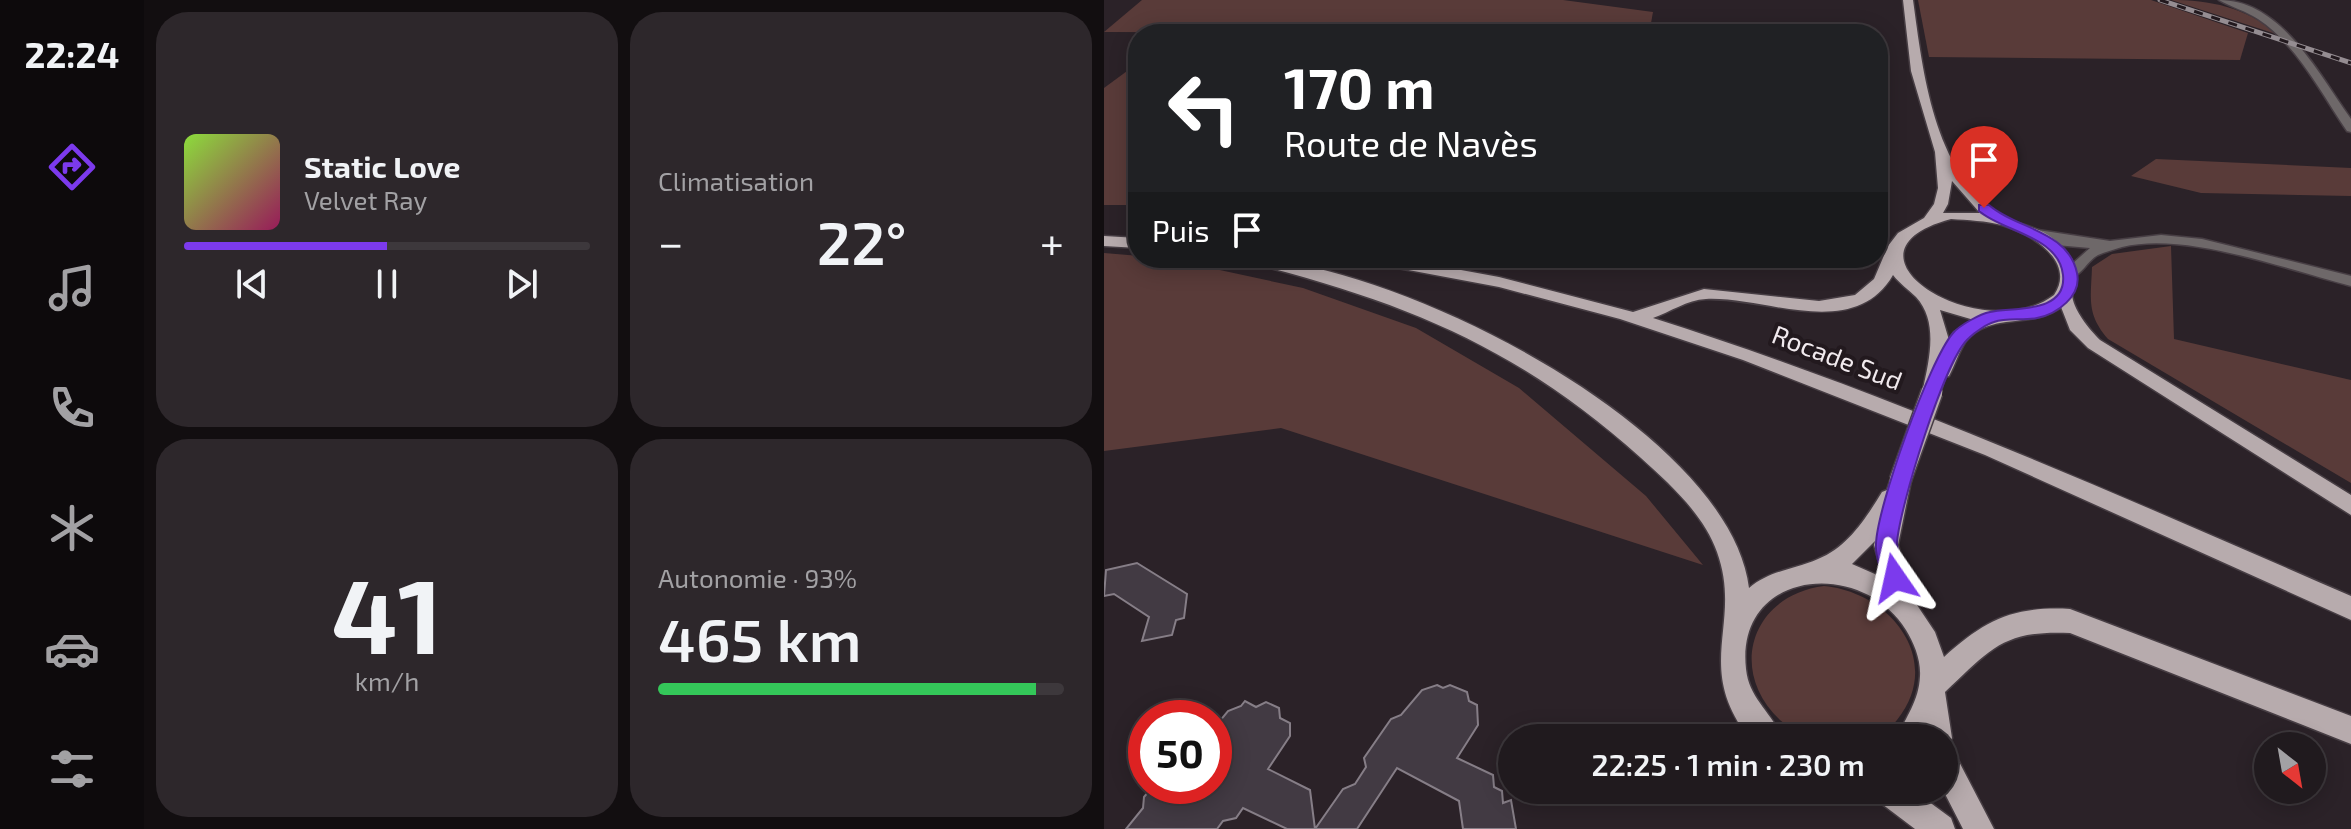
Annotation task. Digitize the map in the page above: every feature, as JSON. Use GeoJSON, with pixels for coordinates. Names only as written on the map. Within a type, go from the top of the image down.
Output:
{"type":"FeatureCollection","features":[{"type":"Feature","properties":{"kind":"main road"},"geometry":{"type":"LineString","coordinates":[[1908,0],[1919,82],[1944,162],[1944,197],[1931,219]]}},
{"type":"Feature","properties":{"kind":"main road"},"geometry":{"type":"LineString","coordinates":[[1944,162],[1972,197],[1996,219]]}},
{"type":"Feature","properties":{"kind":"main road"},"geometry":{"type":"LineString","coordinates":[[1888,265],[1894,253],[1905,232],[1931,219],[1962,215],[1996,219],[2038,235],[2065,260],[2070,285],[2065,295],[2053,306],[2036,313],[1991,317],[1966,313],[1923,294],[1907,281],[1897,267],[1894,253]]}},
{"type":"Feature","properties":{"kind":"main road"},"geometry":{"type":"LineString","coordinates":[[1104,233],[1128,234]]}},
{"type":"Feature","properties":{"kind":"main road"},"geometry":{"type":"LineString","coordinates":[[1104,241],[1128,242]]}},
{"type":"Feature","properties":{"kind":"main road"},"geometry":{"type":"LineString","coordinates":[[1286,268],[1342,283],[1453,322],[1527,360],[1583,397],[1672,474],[1718,528],[1738,577],[1737,626],[1731,657],[1735,690],[1753,724]]}},
{"type":"Feature","properties":{"kind":"main road","name":"Rocade Sud"},"geometry":{"type":"LineString","coordinates":[[1430,268],[1472,275],[1635,317],[1827,381],[2048,474],[2351,608]]}},
{"type":"Feature","properties":{"kind":"main road"},"geometry":{"type":"LineString","coordinates":[[1635,317],[1685,297],[1708,293],[1817,306],[1845,303],[1857,300],[1876,288],[1886,268]]}},
{"type":"Feature","properties":{"kind":"main road"},"geometry":{"type":"LineString","coordinates":[[1923,294],[1937,317],[1942,333],[1932,390]]}},
{"type":"Feature","properties":{"kind":"main road"},"geometry":{"type":"LineString","coordinates":[[2065,295],[2076,326],[2094,344],[2351,506]]}},
{"type":"Feature","properties":{"kind":"main road"},"geometry":{"type":"LineString","coordinates":[[1905,606],[1886,545],[1899,483],[1932,390],[1960,336],[1991,317]]}},
{"type":"Feature","properties":{"kind":"main road"},"geometry":{"type":"LineString","coordinates":[[1737,626],[1750,603],[1770,585],[1794,574],[1821,570],[1842,559],[1867,538],[1899,483]]}},
{"type":"Feature","properties":{"kind":"main road"},"geometry":{"type":"LineString","coordinates":[[1821,570],[1866,579],[1905,606],[1921,629],[1932,656],[1936,724]]}},
{"type":"Feature","properties":{"kind":"main road"},"geometry":{"type":"LineString","coordinates":[[1922,724],[1933,693],[1997,629],[2032,619],[2070,621],[2351,730]]}},
{"type":"Feature","properties":{"kind":"main road"},"geometry":{"type":"LineString","coordinates":[[1958,789],[1979,829]]}},
{"type":"Feature","properties":{"kind":"main road"},"geometry":{"type":"LineString","coordinates":[[1907,804],[1940,829]]}},
{"type":"Feature","properties":{"kind":"street"},"geometry":{"type":"LineString","coordinates":[[2224,0],[2258,12],[2284,33],[2351,128]]}},
{"type":"Feature","properties":{"kind":"street"},"geometry":{"type":"LineString","coordinates":[[2038,235],[2056,240],[2108,244],[2134,240],[2181,241],[2351,281]]}},
{"type":"Feature","properties":{"kind":"street"},"geometry":{"type":"LineString","coordinates":[[2070,273],[2085,255],[2108,244]]}},
{"type":"Feature","properties":{"kind":"shaded area"},"geometry":{"type":"Polygon","coordinates":[[[1142,0],[1563,0],[1653,12],[1651,24],[1128,24],[1128,32],[1104,32],[1142,0]]]}},
{"type":"Feature","properties":{"kind":"shaded area"},"geometry":{"type":"Polygon","coordinates":[[[1918,0],[2151,0],[2248,33],[2240,60],[1929,57],[1918,0]]]}},
{"type":"Feature","properties":{"kind":"shaded area"},"geometry":{"type":"Polygon","coordinates":[[[2171,0],[2199,2],[2240,11],[2276,34],[2171,0]]]}},
{"type":"Feature","properties":{"kind":"shaded area"},"geometry":{"type":"Polygon","coordinates":[[[1128,70],[1128,205],[1104,205],[1104,88],[1128,70]]]}},
{"type":"Feature","properties":{"kind":"shaded area"},"geometry":{"type":"Polygon","coordinates":[[[2156,159],[2351,168],[2351,196],[2201,193],[2131,176],[2156,159]]]}},
{"type":"Feature","properties":{"kind":"shaded area"},"geometry":{"type":"Polygon","coordinates":[[[2171,246],[2174,339],[2351,380],[2351,483],[2108,339],[2101,330],[2091,305],[2092,267],[2112,254],[2171,246]]]}},
{"type":"Feature","properties":{"kind":"shaded area"},"geometry":{"type":"Polygon","coordinates":[[[1104,253],[1128,255],[1128,268],[1210,268],[1303,288],[1416,328],[1519,388],[1646,496],[1703,565],[1281,428],[1104,451],[1104,253]]]}},
{"type":"Feature","properties":{"kind":"shaded area"},"geometry":{"type":"Polygon","coordinates":[[[1824,586],[1848,591],[1870,601],[1889,615],[1903,633],[1912,653],[1915,675],[1910,697],[1893,724],[1785,724],[1764,700],[1754,679],[1752,658],[1755,638],[1764,619],[1779,604],[1799,592],[1824,586]]]}},
{"type":"Feature","properties":{"kind":"building"},"geometry":{"type":"Polygon","coordinates":[[[1137,563],[1187,594],[1184,618],[1176,620],[1172,635],[1142,641],[1149,617],[1114,594],[1104,596],[1106,570],[1137,563]]]}},
{"type":"Feature","properties":{"kind":"building"},"geometry":{"type":"Polygon","coordinates":[[[1450,685],[1467,692],[1469,701],[1477,705],[1478,725],[1457,758],[1493,775],[1494,787],[1498,789],[1498,804],[1512,804],[1516,829],[1463,829],[1459,801],[1397,768],[1357,829],[1315,829],[1343,789],[1355,784],[1366,767],[1364,758],[1391,719],[1401,715],[1422,690],[1450,685]]]}},
{"type":"Feature","properties":{"kind":"building"},"geometry":{"type":"Polygon","coordinates":[[[1245,701],[1256,707],[1266,702],[1279,708],[1280,718],[1290,723],[1290,736],[1268,769],[1310,790],[1315,829],[1287,829],[1243,808],[1236,818],[1223,821],[1217,829],[1126,829],[1143,804],[1232,804],[1232,709],[1245,701]]]}},
{"type":"Feature","properties":{"kind":"railway"},"geometry":{"type":"LineString","coordinates":[[2160,0],[2351,63]]}},
{"type":"Feature","properties":{"kind":"route"},"geometry":{"type":"LineString","coordinates":[[1895,578],[1886,545],[1899,485],[1933,389],[1960,336],[1978,322],[1991,317],[2015,317],[2053,306],[2065,295],[2070,285],[2065,260],[2054,247],[2038,235],[1996,219],[1984,208]]}}]}
